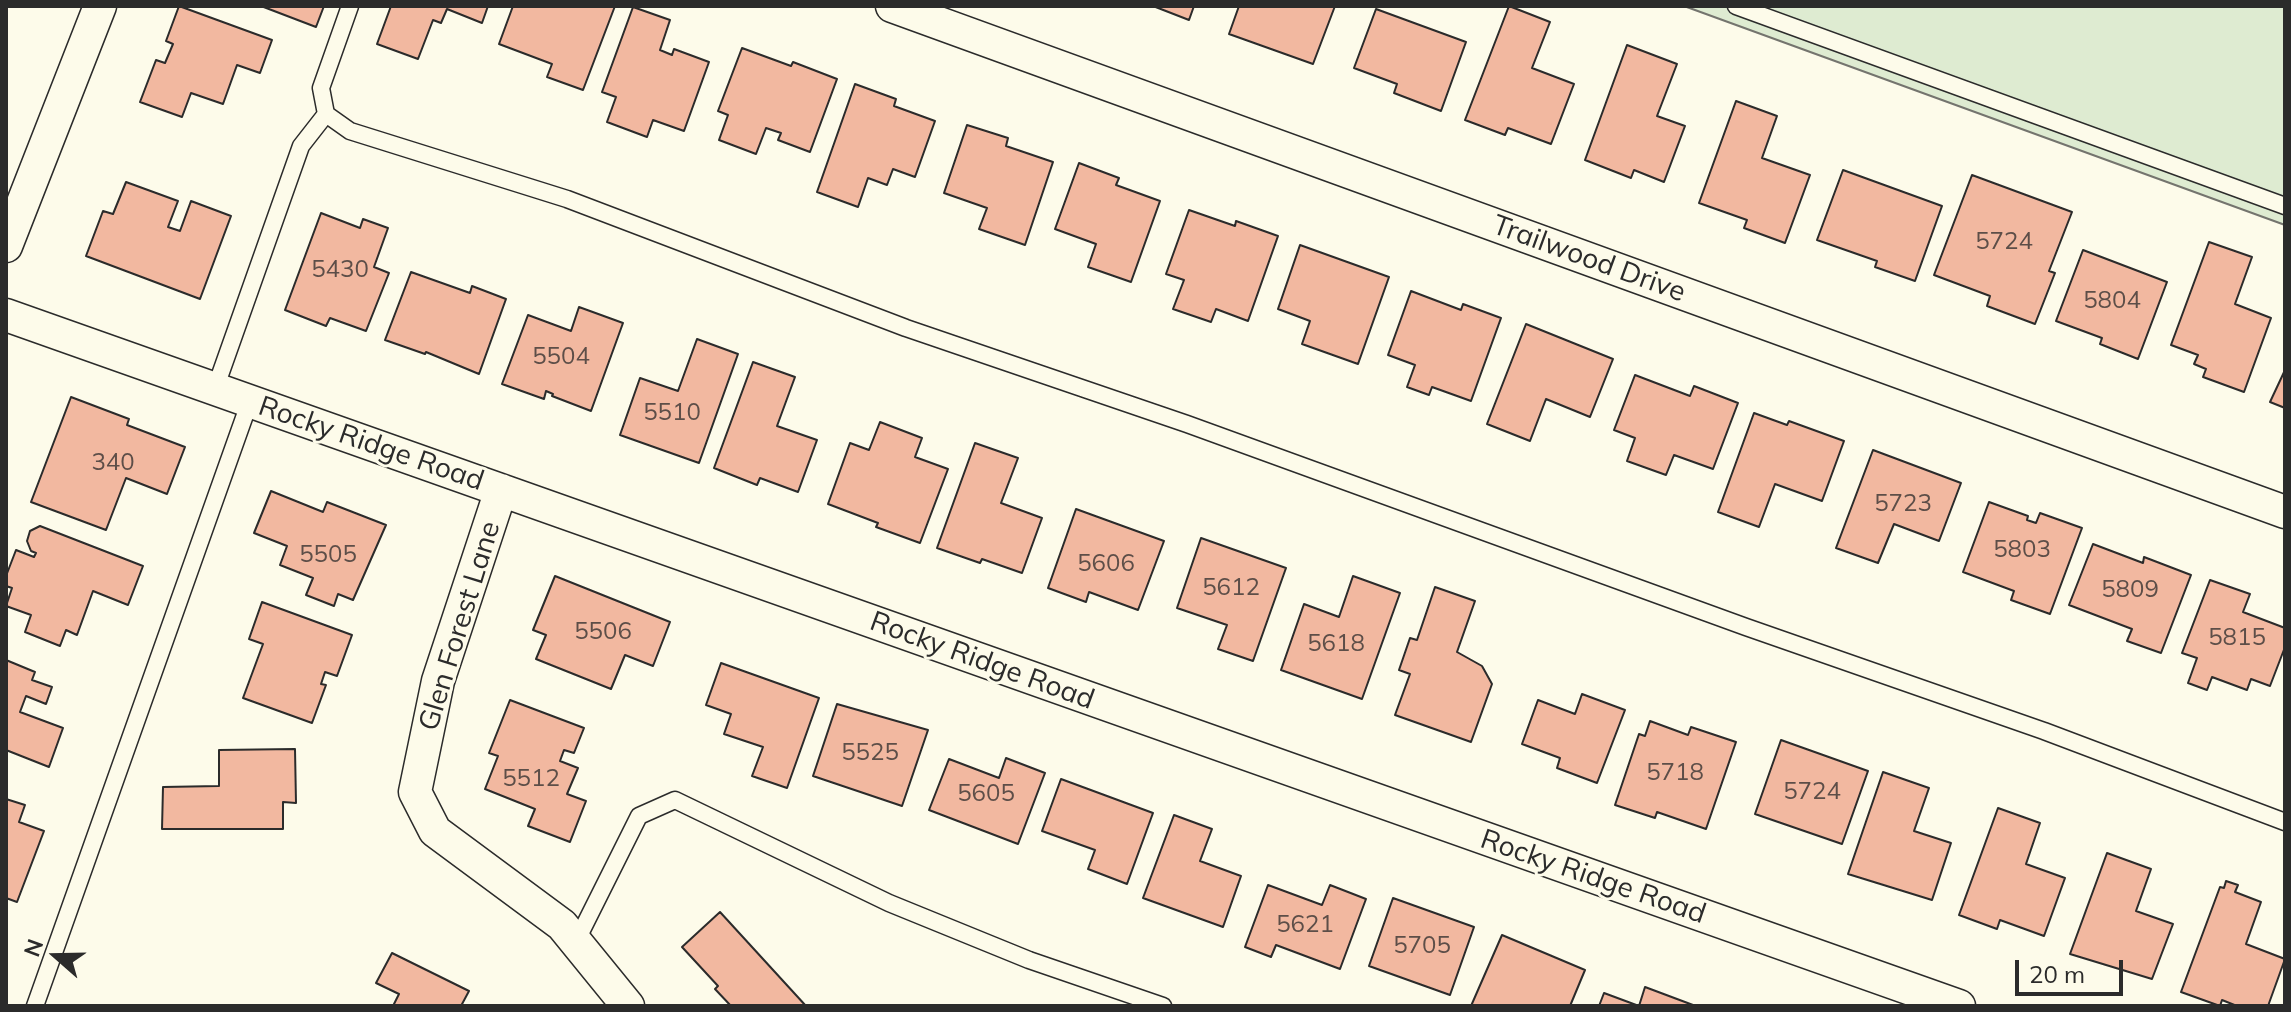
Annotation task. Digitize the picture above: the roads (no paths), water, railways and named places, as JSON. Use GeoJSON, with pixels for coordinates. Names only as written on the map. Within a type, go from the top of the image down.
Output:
{"type":"FeatureCollection","features":[{"type":"Feature","properties":{"kind":"street"},"geometry":{"type":"LineString","coordinates":[[6,246],[100,6]]}},
{"type":"Feature","properties":{"kind":"street","name":"Trailwood Drive"},"geometry":{"type":"LineString","coordinates":[[892,6],[2285,512]]}},
{"type":"Feature","properties":{"kind":"street","name":"Rocky Ridge Road"},"geometry":{"type":"LineString","coordinates":[[6,315],[1959,1006]]}},
{"type":"Feature","properties":{"kind":"street","name":"Glen Forest Lane"},"geometry":{"type":"LineString","coordinates":[[501,490],[438,681],[415,792],[435,831],[562,925],[628,1006]]}},
{"type":"Feature","properties":{"kind":"lane"},"geometry":{"type":"LineString","coordinates":[[350,6],[321,88],[326,114],[350,131],[567,199],[906,328],[1187,424],[1760,633],[2044,731],[2285,822]]}},
{"type":"Feature","properties":{"kind":"lane"},"geometry":{"type":"LineString","coordinates":[[1736,6],[2285,206]]}},
{"type":"Feature","properties":{"kind":"lane"},"geometry":{"type":"LineString","coordinates":[[215,389],[301,146],[326,114]]}},
{"type":"Feature","properties":{"kind":"lane"},"geometry":{"type":"LineString","coordinates":[[35,1006],[250,401]]}},
{"type":"Feature","properties":{"kind":"lane"},"geometry":{"type":"LineString","coordinates":[[576,942],[639,816],[675,800],[889,903],[1029,960],[1163,1006]]}}]}
